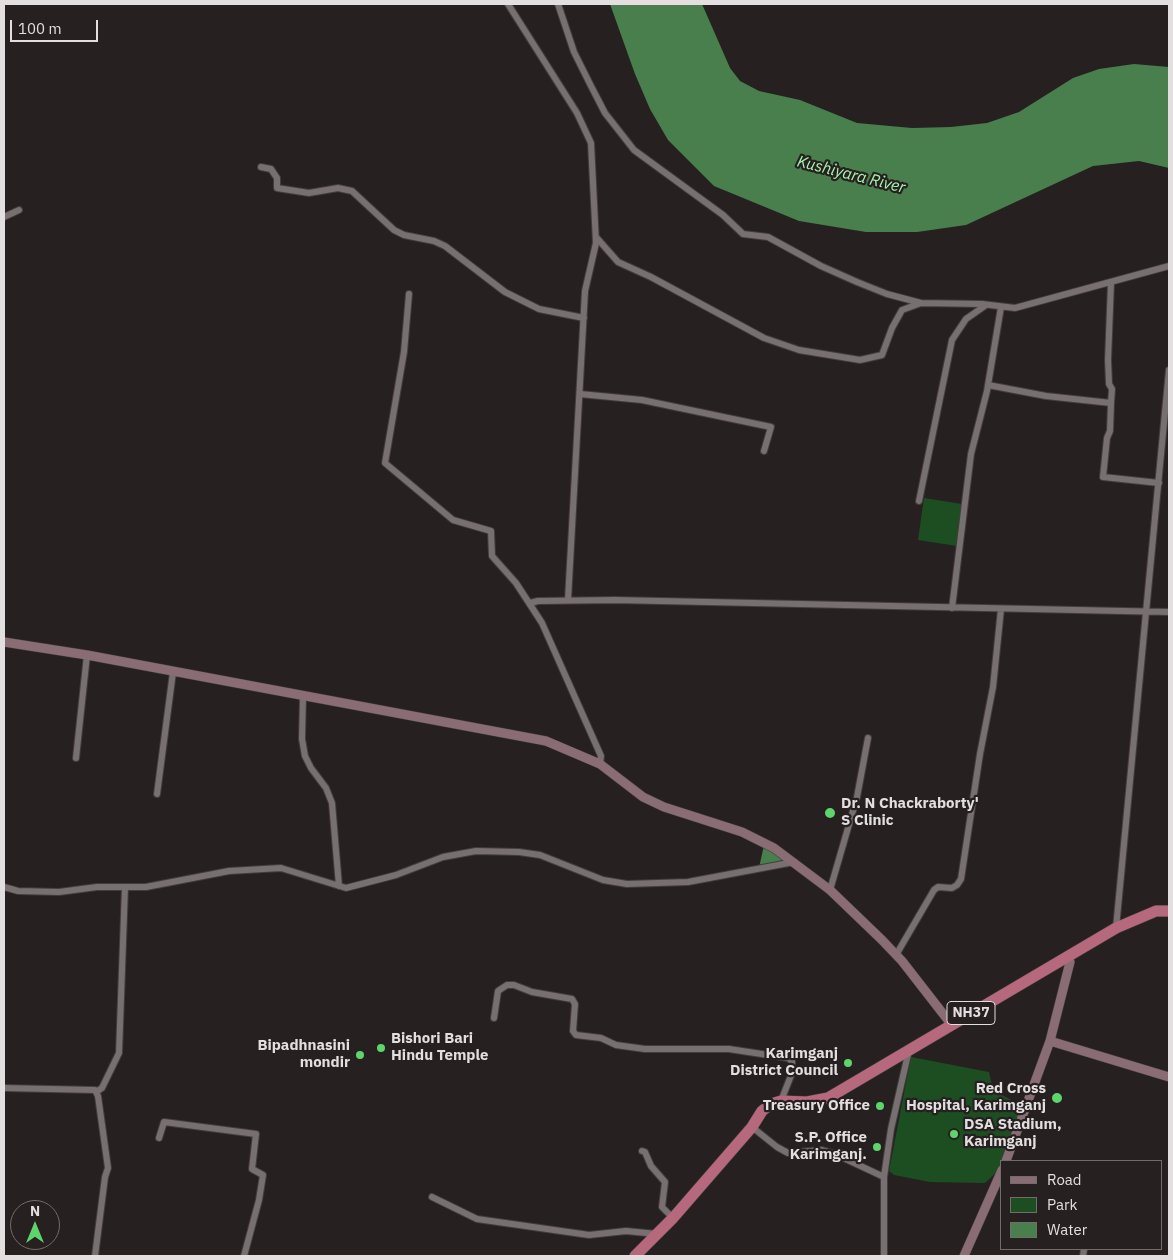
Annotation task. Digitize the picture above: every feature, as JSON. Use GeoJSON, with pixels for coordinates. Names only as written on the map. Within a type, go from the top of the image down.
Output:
{"type":"FeatureCollection","features":[{"type":"Feature","properties":{"kind":"highway","name":"NH37"},"geometry":{"type":"LineString","coordinates":[[781,1101],[807,1102],[828,1098],[1116,928],[1156,911],[1169,911]]}},
{"type":"Feature","properties":{"kind":"highway"},"geometry":{"type":"LineString","coordinates":[[635,1256],[673,1218],[752,1127],[762,1111],[781,1101]]}},
{"type":"Feature","properties":{"kind":"main road"},"geometry":{"type":"LineString","coordinates":[[4,642],[87,655],[546,741],[600,764],[643,797],[664,807],[742,832],[763,841],[794,862],[830,890],[896,955],[951,1024]]}},
{"type":"Feature","properties":{"kind":"main road"},"geometry":{"type":"LineString","coordinates":[[1006,1160],[1050,1041],[1070,962],[1068,958]]}},
{"type":"Feature","properties":{"kind":"main road"},"geometry":{"type":"LineString","coordinates":[[1050,1041],[1169,1077]]}},
{"type":"Feature","properties":{"kind":"main road"},"geometry":{"type":"LineString","coordinates":[[964,1256],[1000,1175]]}},
{"type":"Feature","properties":{"kind":"street"},"geometry":{"type":"LineString","coordinates":[[508,4],[576,113],[591,143],[596,237],[585,291],[568,600]]}},
{"type":"Feature","properties":{"kind":"street"},"geometry":{"type":"LineString","coordinates":[[558,4],[574,52],[582,69],[605,113],[634,150],[723,214],[743,234],[768,237],[839,274],[886,294],[921,303],[1015,308],[1169,266]]}},
{"type":"Feature","properties":{"kind":"street"},"geometry":{"type":"LineString","coordinates":[[261,166],[272,169],[277,178],[277,188],[309,193],[338,188],[352,191],[394,230],[404,235],[434,241],[445,246],[505,292],[539,309],[584,318]]}},
{"type":"Feature","properties":{"kind":"street"},"geometry":{"type":"LineString","coordinates":[[4,217],[19,210]]}},
{"type":"Feature","properties":{"kind":"street"},"geometry":{"type":"LineString","coordinates":[[596,237],[618,262],[651,277],[764,338],[799,350],[860,360],[882,355],[892,328],[902,310],[921,303]]}},
{"type":"Feature","properties":{"kind":"street"},"geometry":{"type":"LineString","coordinates":[[1111,283],[1108,360],[1109,384],[1112,389],[1110,431],[1107,438],[1103,477],[1159,483]]}},
{"type":"Feature","properties":{"kind":"street"},"geometry":{"type":"LineString","coordinates":[[409,294],[404,352],[385,463],[453,520],[491,531],[492,556],[530,603],[542,623],[601,756],[600,764]]}},
{"type":"Feature","properties":{"kind":"street"},"geometry":{"type":"LineString","coordinates":[[919,501],[952,340],[966,319],[986,305]]}},
{"type":"Feature","properties":{"kind":"street"},"geometry":{"type":"LineString","coordinates":[[952,608],[970,454],[988,384],[1001,306]]}},
{"type":"Feature","properties":{"kind":"street"},"geometry":{"type":"LineString","coordinates":[[1116,928],[1169,370]]}},
{"type":"Feature","properties":{"kind":"street"},"geometry":{"type":"LineString","coordinates":[[988,384],[1046,396],[1111,403]]}},
{"type":"Feature","properties":{"kind":"street"},"geometry":{"type":"LineString","coordinates":[[580,394],[642,400],[771,427],[764,451]]}},
{"type":"Feature","properties":{"kind":"street"},"geometry":{"type":"LineString","coordinates":[[530,603],[538,600],[568,600],[1169,611]]}},
{"type":"Feature","properties":{"kind":"street"},"geometry":{"type":"LineString","coordinates":[[896,955],[934,890],[938,887],[952,888],[958,885],[960,879],[993,687],[1001,609]]}},
{"type":"Feature","properties":{"kind":"street"},"geometry":{"type":"LineString","coordinates":[[76,758],[87,655]]}},
{"type":"Feature","properties":{"kind":"street"},"geometry":{"type":"LineString","coordinates":[[158,794],[173,672]]}},
{"type":"Feature","properties":{"kind":"street"},"geometry":{"type":"LineString","coordinates":[[303,696],[302,739],[305,756],[310,768],[326,788],[332,803],[339,886]]}},
{"type":"Feature","properties":{"kind":"street"},"geometry":{"type":"LineString","coordinates":[[830,890],[857,797],[868,738]]}},
{"type":"Feature","properties":{"kind":"street"},"geometry":{"type":"LineString","coordinates":[[4,887],[18,891],[59,892],[97,887],[146,887],[229,872],[281,868],[346,888],[396,875],[443,857],[476,851],[519,852],[540,855],[604,880],[627,884],[688,882],[787,865],[794,862]]}},
{"type":"Feature","properties":{"kind":"street"},"geometry":{"type":"LineString","coordinates":[[96,1092],[102,1088],[119,1053],[125,887]]}},
{"type":"Feature","properties":{"kind":"street"},"geometry":{"type":"LineString","coordinates":[[494,1018],[498,992],[507,985],[514,985],[532,992],[572,999],[575,1004],[573,1031],[576,1035],[601,1038],[616,1045],[645,1049],[729,1049],[788,1058],[792,1061],[792,1073],[781,1101]]}},
{"type":"Feature","properties":{"kind":"street"},"geometry":{"type":"LineString","coordinates":[[884,1256],[884,1177],[891,1129],[910,1049]]}},
{"type":"Feature","properties":{"kind":"street"},"geometry":{"type":"LineString","coordinates":[[4,1088],[86,1089],[95,1090],[96,1092]]}},
{"type":"Feature","properties":{"kind":"street"},"geometry":{"type":"LineString","coordinates":[[95,1256],[108,1168],[96,1092]]}},
{"type":"Feature","properties":{"kind":"street"},"geometry":{"type":"LineString","coordinates":[[159,1138],[164,1122],[256,1134],[252,1169],[263,1175],[259,1200],[244,1256]]}},
{"type":"Feature","properties":{"kind":"street"},"geometry":{"type":"LineString","coordinates":[[752,1127],[777,1147],[788,1153],[828,1152],[884,1177]]}},
{"type":"Feature","properties":{"kind":"street"},"geometry":{"type":"LineString","coordinates":[[642,1151],[645,1152],[651,1166],[665,1182],[662,1207],[673,1218]]}},
{"type":"Feature","properties":{"kind":"street"},"geometry":{"type":"LineString","coordinates":[[432,1197],[477,1219],[589,1235],[626,1231],[657,1234]]}},
{"type":"Feature","properties":{"kind":"green space"},"geometry":{"type":"Polygon","coordinates":[[[924,498],[962,504],[957,546],[918,540],[924,498]]]}},
{"type":"Feature","properties":{"kind":"green space","name":"DSA Stadium, Karimganj"},"geometry":{"type":"Polygon","coordinates":[[[911,1057],[989,1072],[993,1090],[1024,1107],[1002,1160],[1000,1160],[998,1171],[985,1183],[930,1182],[894,1175],[889,1171],[911,1057]]]}},
{"type":"Feature","properties":{"kind":"water","name":"Kushiyara River"},"geometry":{"type":"Polygon","coordinates":[[[610,4],[702,4],[730,68],[740,81],[759,91],[800,100],[857,123],[912,128],[951,127],[987,123],[1019,112],[1073,78],[1099,69],[1134,64],[1169,67],[1169,168],[1139,161],[1093,166],[966,225],[917,232],[866,232],[799,221],[714,186],[668,140],[650,109],[635,74],[610,4]]]}},
{"type":"Feature","properties":{"kind":"water"},"geometry":{"type":"Polygon","coordinates":[[[764,845],[789,861],[759,868],[764,845]]]}},
{"type":"Feature","properties":{"kind":"place","name":"Dr. N Chackraborty' S Clinic"},"geometry":{"type":"Point","coordinates":[830,813]}},
{"type":"Feature","properties":{"kind":"place","name":"Bishori Bari Hindu Temple"},"geometry":{"type":"Point","coordinates":[381,1048]}},
{"type":"Feature","properties":{"kind":"place","name":"Bipadhnasini mondir"},"geometry":{"type":"Point","coordinates":[360,1055]}},
{"type":"Feature","properties":{"kind":"place","name":"Karimganj District Council"},"geometry":{"type":"Point","coordinates":[848,1063]}},
{"type":"Feature","properties":{"kind":"place","name":"Red Cross Hospital, Karimganj"},"geometry":{"type":"Point","coordinates":[1057,1098]}},
{"type":"Feature","properties":{"kind":"place","name":"Treasury Office"},"geometry":{"type":"Point","coordinates":[880,1106]}},
{"type":"Feature","properties":{"kind":"place","name":"DSA Stadium, Karimganj"},"geometry":{"type":"Point","coordinates":[954,1134]}},
{"type":"Feature","properties":{"kind":"place","name":"S.P. Office Karimganj."},"geometry":{"type":"Point","coordinates":[877,1147]}}]}
